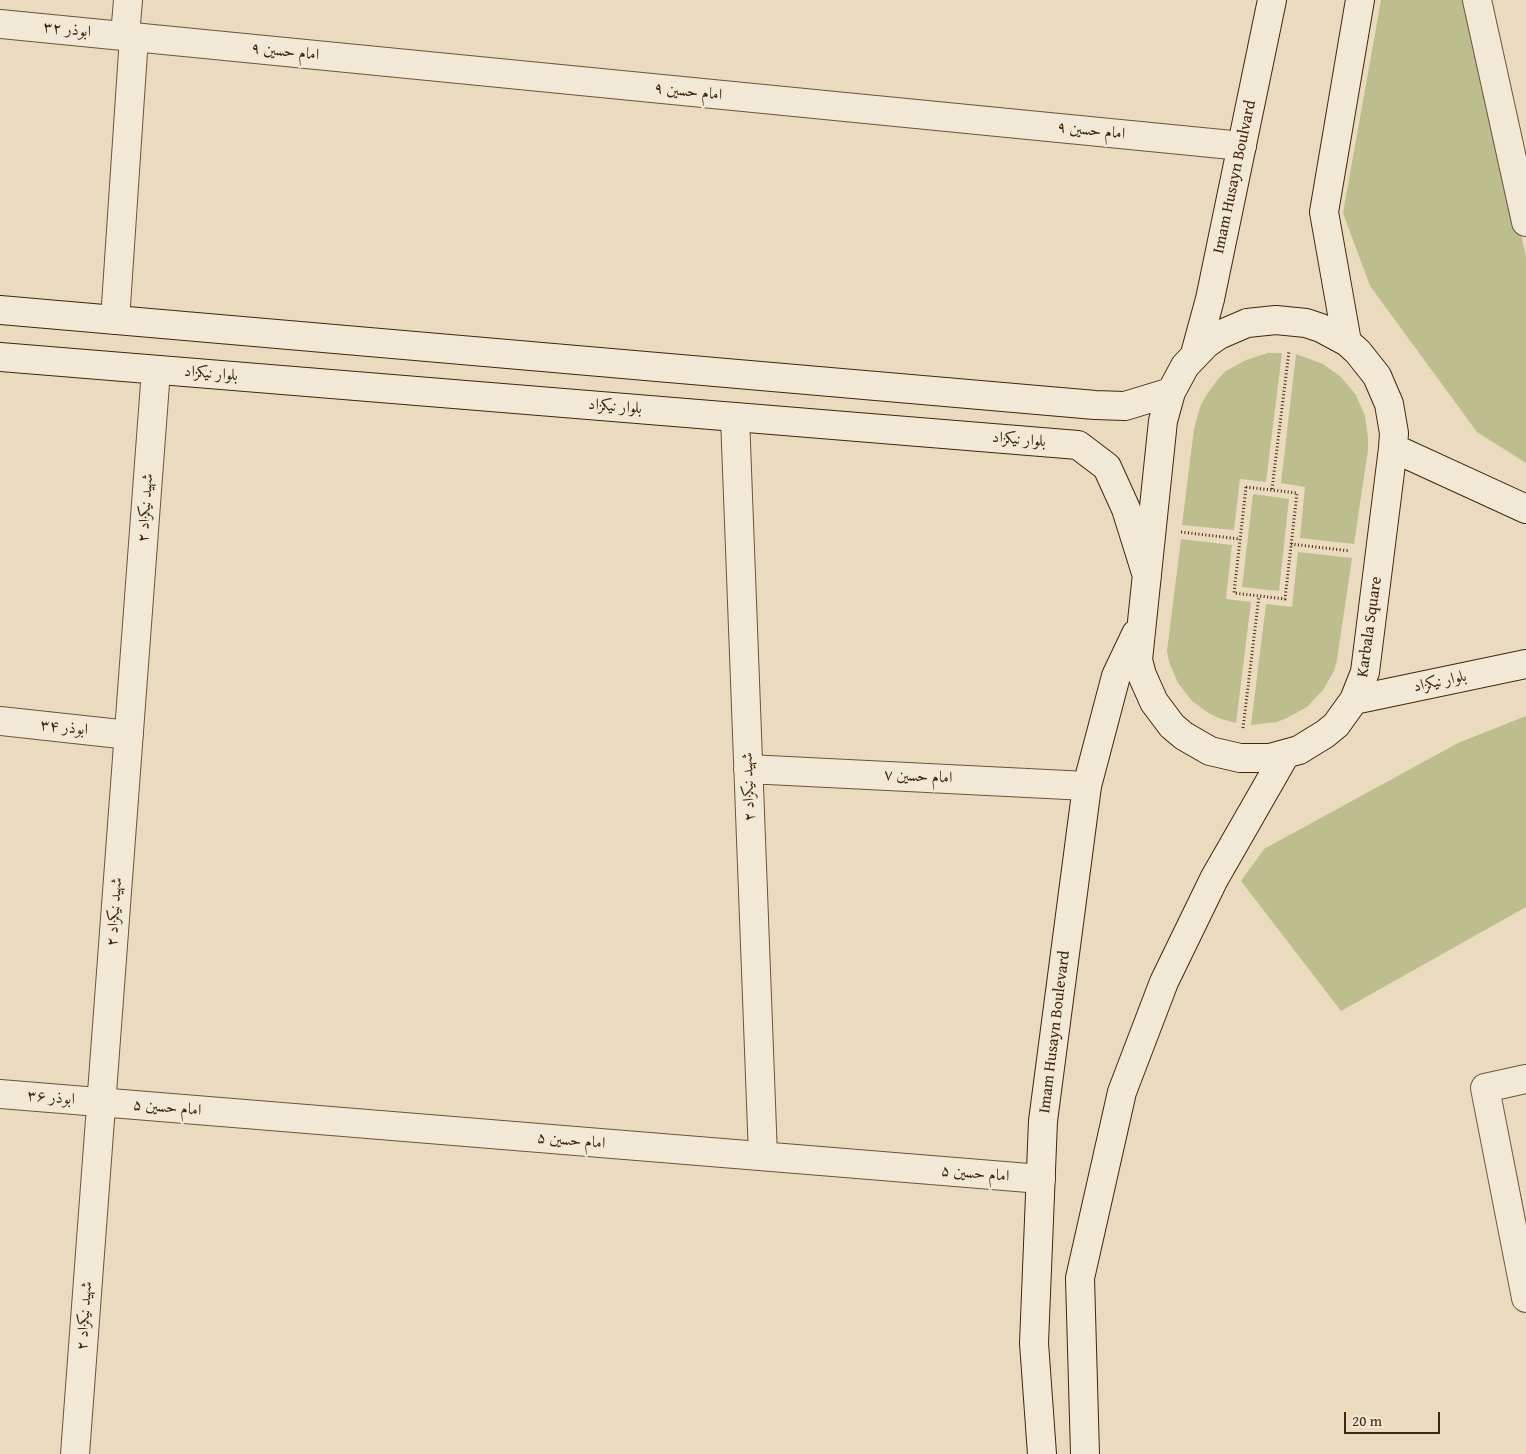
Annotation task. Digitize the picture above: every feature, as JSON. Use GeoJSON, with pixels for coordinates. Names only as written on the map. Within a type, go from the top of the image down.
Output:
{"type":"FeatureCollection","features":[{"type":"Feature","properties":{"kind":"main road"},"geometry":{"type":"LineString","coordinates":[[115,320],[130,36],[128,0]]}},
{"type":"Feature","properties":{"kind":"main road","name":"Imam Husayn Boulvard"},"geometry":{"type":"LineString","coordinates":[[1195,354],[1210,299],[1272,0]]}},
{"type":"Feature","properties":{"kind":"main road"},"geometry":{"type":"LineString","coordinates":[[1347,342],[1324,212],[1360,0]]}},
{"type":"Feature","properties":{"kind":"main road"},"geometry":{"type":"LineString","coordinates":[[1477,0],[1526,222]]}},
{"type":"Feature","properties":{"kind":"main road","name":"ابوذر ۳۲"},"geometry":{"type":"LineString","coordinates":[[0,24],[130,36]]}},
{"type":"Feature","properties":{"kind":"main road","name":"امام حسین ۹"},"geometry":{"type":"LineString","coordinates":[[130,36],[1242,146]]}},
{"type":"Feature","properties":{"kind":"main road"},"geometry":{"type":"LineString","coordinates":[[0,310],[1095,405],[1125,406],[1171,392]]}},
{"type":"Feature","properties":{"kind":"main road","name":"Karbala Square"},"geometry":{"type":"LineString","coordinates":[[1276,320],[1293,321],[1320,328],[1347,342],[1369,364],[1384,389],[1392,418],[1393,448],[1365,672],[1354,700],[1336,724],[1325,734],[1299,750],[1285,755],[1255,759],[1225,756],[1196,744],[1172,726],[1154,702],[1142,675],[1138,660],[1163,421],[1171,392],[1177,378],[1195,354],[1219,335],[1246,324],[1276,320]]}},
{"type":"Feature","properties":{"kind":"main road","name":"بلوار نیکزاد"},"geometry":{"type":"LineString","coordinates":[[0,357],[1078,445],[1107,467],[1126,509],[1147,576]]}},
{"type":"Feature","properties":{"kind":"main road","name":"شهید نیکزاد ۲"},"geometry":{"type":"LineString","coordinates":[[75,1454],[156,370]]}},
{"type":"Feature","properties":{"kind":"main road","name":"شهید نیکزاد ۲"},"geometry":{"type":"LineString","coordinates":[[735,417],[763,1156]]}},
{"type":"Feature","properties":{"kind":"main road"},"geometry":{"type":"LineString","coordinates":[[1393,448],[1526,509]]}},
{"type":"Feature","properties":{"kind":"main road","name":"Imam Husayn Boulevard"},"geometry":{"type":"LineString","coordinates":[[1042,1454],[1034,1343],[1043,1122],[1088,786],[1116,676],[1142,621]]}},
{"type":"Feature","properties":{"kind":"main road","name":"بلوار نیکزاد"},"geometry":{"type":"LineString","coordinates":[[1354,700],[1526,664]]}},
{"type":"Feature","properties":{"kind":"main road","name":"ابوذر ۳۴"},"geometry":{"type":"LineString","coordinates":[[0,721],[129,734]]}},
{"type":"Feature","properties":{"kind":"main road"},"geometry":{"type":"LineString","coordinates":[[1085,1454],[1080,1278],[1122,1092],[1164,982],[1214,879],[1285,755]]}},
{"type":"Feature","properties":{"kind":"main road","name":"امام حسین ۷"},"geometry":{"type":"LineString","coordinates":[[748,769],[1088,786]]}},
{"type":"Feature","properties":{"kind":"main road"},"geometry":{"type":"LineString","coordinates":[[1526,1079],[1485,1088],[1520,1239],[1526,1298]]}},
{"type":"Feature","properties":{"kind":"main road","name":"ابوذر ۳۶"},"geometry":{"type":"LineString","coordinates":[[0,1094],[101,1102]]}},
{"type":"Feature","properties":{"kind":"main road","name":"امام حسین ۵"},"geometry":{"type":"LineString","coordinates":[[101,1102],[1041,1179]]}},
{"type":"Feature","properties":{"kind":"path"},"geometry":{"type":"LineString","coordinates":[[1272,489],[1293,321]]}},
{"type":"Feature","properties":{"kind":"path"},"geometry":{"type":"LineString","coordinates":[[1246,487],[1297,492],[1285,599],[1234,593],[1240,539],[1246,487]]}},
{"type":"Feature","properties":{"kind":"path"},"geometry":{"type":"LineString","coordinates":[[1152,528],[1240,539]]}},
{"type":"Feature","properties":{"kind":"path"},"geometry":{"type":"LineString","coordinates":[[1292,544],[1380,554]]}},
{"type":"Feature","properties":{"kind":"path"},"geometry":{"type":"LineString","coordinates":[[1243,732],[1260,596]]}},
{"type":"Feature","properties":{"kind":"path"},"geometry":{"type":"LineString","coordinates":[[1236,731],[1248,732]]}},
{"type":"Feature","properties":{"kind":"green space"},"geometry":{"type":"Polygon","coordinates":[[[1381,0],[1469,0],[1526,257],[1526,463],[1477,432],[1370,286],[1343,213],[1381,0]]]}},
{"type":"Feature","properties":{"kind":"green space"},"geometry":{"type":"Polygon","coordinates":[[[1268,353],[1282,353],[1266,482],[1240,479],[1234,530],[1182,525],[1194,429],[1205,397],[1226,371],[1246,360],[1268,353]]]}},
{"type":"Feature","properties":{"kind":"green space"},"geometry":{"type":"Polygon","coordinates":[[[1296,354],[1323,364],[1341,377],[1356,395],[1365,416],[1368,450],[1354,544],[1300,538],[1305,487],[1281,483],[1296,354]]]}},
{"type":"Feature","properties":{"kind":"green space"},"geometry":{"type":"Polygon","coordinates":[[[1253,494],[1289,499],[1279,591],[1242,587],[1253,494]]]}},
{"type":"Feature","properties":{"kind":"green space"},"geometry":{"type":"Polygon","coordinates":[[[1181,539],[1232,545],[1226,599],[1251,602],[1236,723],[1210,714],[1192,701],[1178,683],[1169,662],[1167,651],[1181,539]]]}},
{"type":"Feature","properties":{"kind":"green space"},"geometry":{"type":"Polygon","coordinates":[[[1298,552],[1352,558],[1337,660],[1334,671],[1323,690],[1307,707],[1277,722],[1251,725],[1266,604],[1292,607],[1298,552]]]}},
{"type":"Feature","properties":{"kind":"green space"},"geometry":{"type":"Polygon","coordinates":[[[1526,716],[1526,907],[1341,1011],[1241,881],[1264,849],[1458,743],[1526,716]]]}}]}
